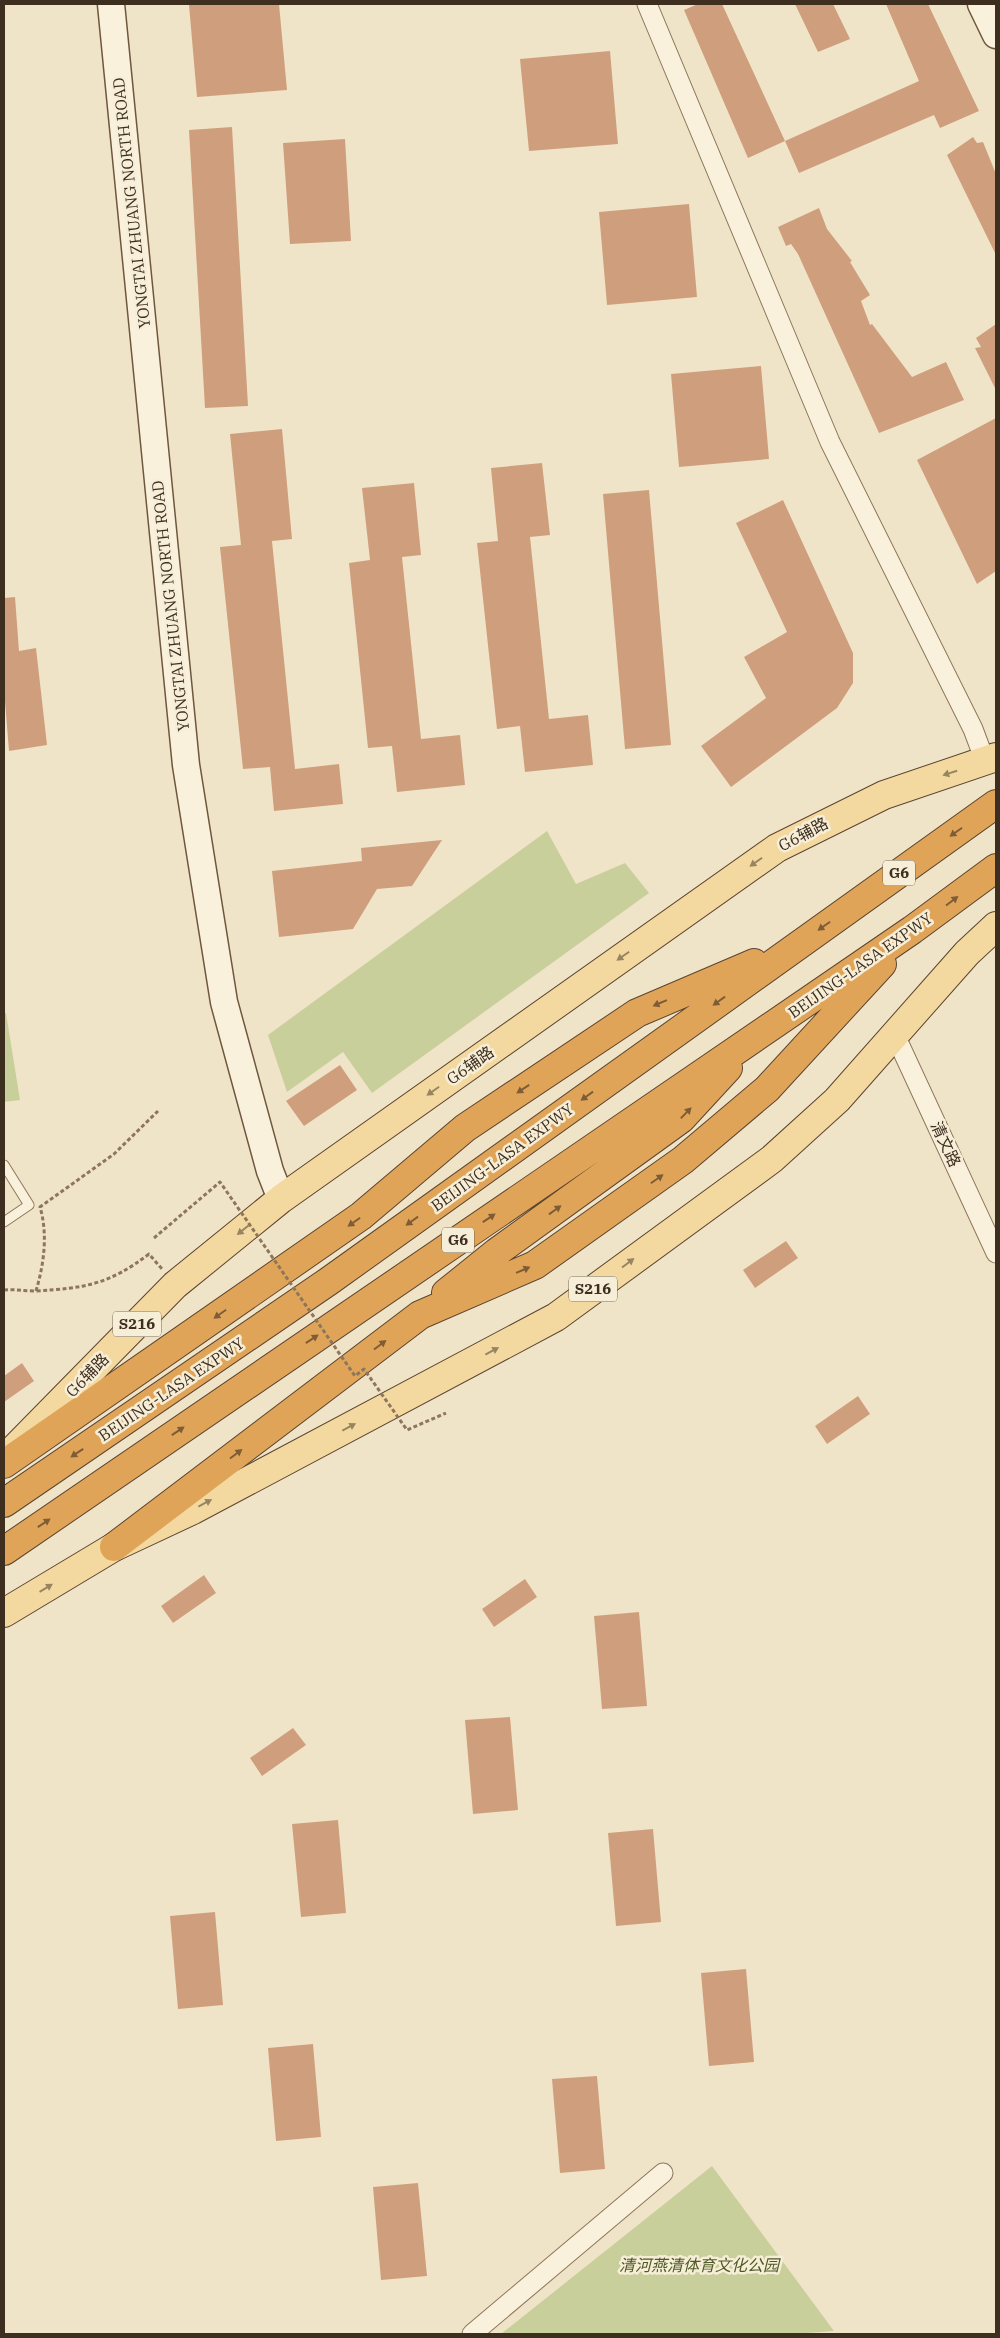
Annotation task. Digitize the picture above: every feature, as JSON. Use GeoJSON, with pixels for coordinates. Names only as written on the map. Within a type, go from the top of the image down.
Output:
{"type":"FeatureCollection","features":[{"type":"Feature","properties":{"kind":"highway","name":"BEIJING-LASA EXPWY"},"geometry":{"type":"LineString","coordinates":[[4,1503],[328,1281],[996,804]]}},
{"type":"Feature","properties":{"kind":"highway","name":"BEIJING-LASA EXPWY"},"geometry":{"type":"LineString","coordinates":[[4,1551],[912,930],[996,868]]}},
{"type":"Feature","properties":{"kind":"highway"},"geometry":{"type":"LineString","coordinates":[[420,1315],[535,1265],[683,1160],[767,1089],[912,930]]}},
{"type":"Feature","properties":{"kind":"highway"},"geometry":{"type":"LineString","coordinates":[[4,1464],[362,1216],[465,1128],[637,1013],[801,942]]}},
{"type":"Feature","properties":{"kind":"highway"},"geometry":{"type":"LineString","coordinates":[[114,1547],[420,1315],[498,1252],[681,1119],[762,1032]]}},
{"type":"Feature","properties":{"kind":"main road","name":"G6辅路"},"geometry":{"type":"LineString","coordinates":[[4,1460],[175,1285],[281,1199],[776,848],[884,795],[991,759]]}},
{"type":"Feature","properties":{"kind":"main road","name":"S216"},"geometry":{"type":"LineString","coordinates":[[4,1613],[114,1547],[192,1510],[556,1317],[772,1159],[837,1100],[967,953],[996,926]]}},
{"type":"Feature","properties":{"kind":"street","name":"YONGTAI ZHUANG NORTH ROAD"},"geometry":{"type":"LineString","coordinates":[[111,4],[186,765],[224,1002],[270,1171],[281,1199]]}},
{"type":"Feature","properties":{"kind":"street"},"geometry":{"type":"LineString","coordinates":[[647,4],[830,442],[973,729],[991,759]]}},
{"type":"Feature","properties":{"kind":"street"},"geometry":{"type":"LineString","coordinates":[[981,4],[996,35]]}},
{"type":"Feature","properties":{"kind":"street","name":"清文路"},"geometry":{"type":"LineString","coordinates":[[895,1035],[996,1253]]}},
{"type":"Feature","properties":{"kind":"street"},"geometry":{"type":"LineString","coordinates":[[472,2334],[663,2173]]}},
{"type":"Feature","properties":{"kind":"lane"},"geometry":{"type":"LineString","coordinates":[[4,1166],[29,1205],[4,1222]]}},
{"type":"Feature","properties":{"kind":"path"},"geometry":{"type":"LineString","coordinates":[[36,1291],[44,1264],[43,1217],[40,1207],[114,1154],[158,1111]]}},
{"type":"Feature","properties":{"kind":"path"},"geometry":{"type":"LineString","coordinates":[[154,1238],[220,1182],[355,1376],[364,1369],[407,1430],[446,1413]]}},
{"type":"Feature","properties":{"kind":"path"},"geometry":{"type":"LineString","coordinates":[[4,1290],[72,1289],[98,1284],[127,1270],[150,1254],[175,1285]]}},
{"type":"Feature","properties":{"kind":"green space"},"geometry":{"type":"Polygon","coordinates":[[[547,831],[576,884],[625,863],[649,893],[372,1093],[343,1052],[287,1092],[268,1035],[547,831]]]}},
{"type":"Feature","properties":{"kind":"green space"},"geometry":{"type":"Polygon","coordinates":[[[4,1013],[6,1013],[20,1100],[4,1102],[4,1013]]]}},
{"type":"Feature","properties":{"kind":"green space","name":"清河燕清体育文化公园"},"geometry":{"type":"Polygon","coordinates":[[[712,2166],[834,2331],[793,2334],[501,2334],[712,2166]]]}},
{"type":"Feature","properties":{"kind":"building"},"geometry":{"type":"Polygon","coordinates":[[[279,4],[287,90],[197,97],[189,5],[279,4]]]}},
{"type":"Feature","properties":{"kind":"building"},"geometry":{"type":"Polygon","coordinates":[[[698,4],[722,4],[785,141],[748,158],[684,10],[698,4]]]}},
{"type":"Feature","properties":{"kind":"building"},"geometry":{"type":"Polygon","coordinates":[[[795,4],[833,4],[850,39],[818,52],[795,4]]]}},
{"type":"Feature","properties":{"kind":"building"},"geometry":{"type":"Polygon","coordinates":[[[886,4],[928,4],[979,111],[940,128],[934,115],[799,173],[785,141],[919,81],[886,4]]]}},
{"type":"Feature","properties":{"kind":"building"},"geometry":{"type":"Polygon","coordinates":[[[610,51],[618,144],[529,151],[520,59],[610,51]]]}},
{"type":"Feature","properties":{"kind":"building"},"geometry":{"type":"Polygon","coordinates":[[[232,127],[248,406],[205,408],[189,130],[232,127]]]}},
{"type":"Feature","properties":{"kind":"building"},"geometry":{"type":"Polygon","coordinates":[[[973,137],[977,143],[983,142],[996,174],[996,255],[947,155],[973,137]]]}},
{"type":"Feature","properties":{"kind":"building"},"geometry":{"type":"Polygon","coordinates":[[[345,139],[351,241],[290,244],[283,143],[345,139]]]}},
{"type":"Feature","properties":{"kind":"building"},"geometry":{"type":"Polygon","coordinates":[[[689,204],[697,297],[607,305],[599,212],[689,204]]]}},
{"type":"Feature","properties":{"kind":"building"},"geometry":{"type":"Polygon","coordinates":[[[819,208],[827,229],[852,261],[850,262],[870,295],[861,301],[870,325],[872,324],[912,377],[946,362],[964,400],[879,433],[798,254],[791,244],[786,246],[778,227],[819,208]]]}},
{"type":"Feature","properties":{"kind":"building"},"geometry":{"type":"Polygon","coordinates":[[[996,324],[996,390],[975,348],[981,347],[976,338],[996,324]]]}},
{"type":"Feature","properties":{"kind":"building"},"geometry":{"type":"Polygon","coordinates":[[[761,366],[769,459],[679,467],[671,374],[761,366]]]}},
{"type":"Feature","properties":{"kind":"building"},"geometry":{"type":"Polygon","coordinates":[[[996,418],[996,571],[977,584],[917,460],[996,418]]]}},
{"type":"Feature","properties":{"kind":"building"},"geometry":{"type":"Polygon","coordinates":[[[282,429],[292,539],[272,541],[295,769],[339,764],[343,804],[274,811],[270,767],[243,769],[220,547],[241,545],[230,434],[282,429]]]}},
{"type":"Feature","properties":{"kind":"building"},"geometry":{"type":"Polygon","coordinates":[[[542,463],[550,535],[530,537],[549,719],[588,715],[593,765],[525,772],[520,726],[497,729],[477,543],[498,541],[491,468],[542,463]]]}},
{"type":"Feature","properties":{"kind":"building"},"geometry":{"type":"Polygon","coordinates":[[[414,483],[421,555],[402,557],[421,739],[460,735],[465,785],[397,792],[392,746],[368,748],[349,563],[370,560],[362,488],[414,483]]]}},
{"type":"Feature","properties":{"kind":"building"},"geometry":{"type":"Polygon","coordinates":[[[649,490],[671,745],[625,749],[603,494],[649,490]]]}},
{"type":"Feature","properties":{"kind":"building"},"geometry":{"type":"Polygon","coordinates":[[[783,500],[853,653],[853,683],[837,708],[731,787],[701,746],[766,698],[744,657],[787,632],[736,523],[783,500]]]}},
{"type":"Feature","properties":{"kind":"building"},"geometry":{"type":"Polygon","coordinates":[[[15,597],[19,651],[36,648],[47,745],[9,751],[4,689],[4,598],[15,597]]]}},
{"type":"Feature","properties":{"kind":"building"},"geometry":{"type":"Polygon","coordinates":[[[442,840],[412,886],[377,889],[353,929],[279,937],[272,871],[362,861],[361,848],[442,840]]]}},
{"type":"Feature","properties":{"kind":"building"},"geometry":{"type":"Polygon","coordinates":[[[340,1065],[357,1090],[304,1126],[286,1101],[340,1065]]]}},
{"type":"Feature","properties":{"kind":"building"},"geometry":{"type":"Polygon","coordinates":[[[786,1241],[798,1258],[755,1288],[743,1270],[786,1241]]]}},
{"type":"Feature","properties":{"kind":"building"},"geometry":{"type":"Polygon","coordinates":[[[22,1363],[34,1381],[4,1402],[4,1376],[22,1363]]]}},
{"type":"Feature","properties":{"kind":"building"},"geometry":{"type":"Polygon","coordinates":[[[858,1396],[870,1414],[827,1444],[815,1426],[858,1396]]]}},
{"type":"Feature","properties":{"kind":"building"},"geometry":{"type":"Polygon","coordinates":[[[204,1575],[216,1593],[173,1623],[161,1606],[204,1575]]]}},
{"type":"Feature","properties":{"kind":"building"},"geometry":{"type":"Polygon","coordinates":[[[525,1579],[537,1597],[494,1627],[482,1609],[525,1579]]]}},
{"type":"Feature","properties":{"kind":"building"},"geometry":{"type":"Polygon","coordinates":[[[639,1612],[647,1706],[602,1709],[594,1616],[639,1612]]]}},
{"type":"Feature","properties":{"kind":"building"},"geometry":{"type":"Polygon","coordinates":[[[510,1717],[518,1810],[473,1814],[465,1720],[510,1717]]]}},
{"type":"Feature","properties":{"kind":"building"},"geometry":{"type":"Polygon","coordinates":[[[293,1728],[306,1745],[262,1776],[250,1758],[293,1728]]]}},
{"type":"Feature","properties":{"kind":"building"},"geometry":{"type":"Polygon","coordinates":[[[338,1820],[346,1913],[301,1917],[292,1824],[338,1820]]]}},
{"type":"Feature","properties":{"kind":"building"},"geometry":{"type":"Polygon","coordinates":[[[653,1829],[661,1922],[616,1926],[608,1833],[653,1829]]]}},
{"type":"Feature","properties":{"kind":"building"},"geometry":{"type":"Polygon","coordinates":[[[215,1912],[223,2005],[178,2009],[170,1916],[215,1912]]]}},
{"type":"Feature","properties":{"kind":"building"},"geometry":{"type":"Polygon","coordinates":[[[746,1969],[754,2062],[709,2066],[701,1973],[746,1969]]]}},
{"type":"Feature","properties":{"kind":"building"},"geometry":{"type":"Polygon","coordinates":[[[313,2044],[321,2137],[276,2141],[268,2048],[313,2044]]]}},
{"type":"Feature","properties":{"kind":"building"},"geometry":{"type":"Polygon","coordinates":[[[597,2076],[605,2169],[560,2173],[552,2079],[597,2076]]]}},
{"type":"Feature","properties":{"kind":"building"},"geometry":{"type":"Polygon","coordinates":[[[418,2183],[427,2276],[381,2280],[373,2187],[418,2183]]]}}]}
